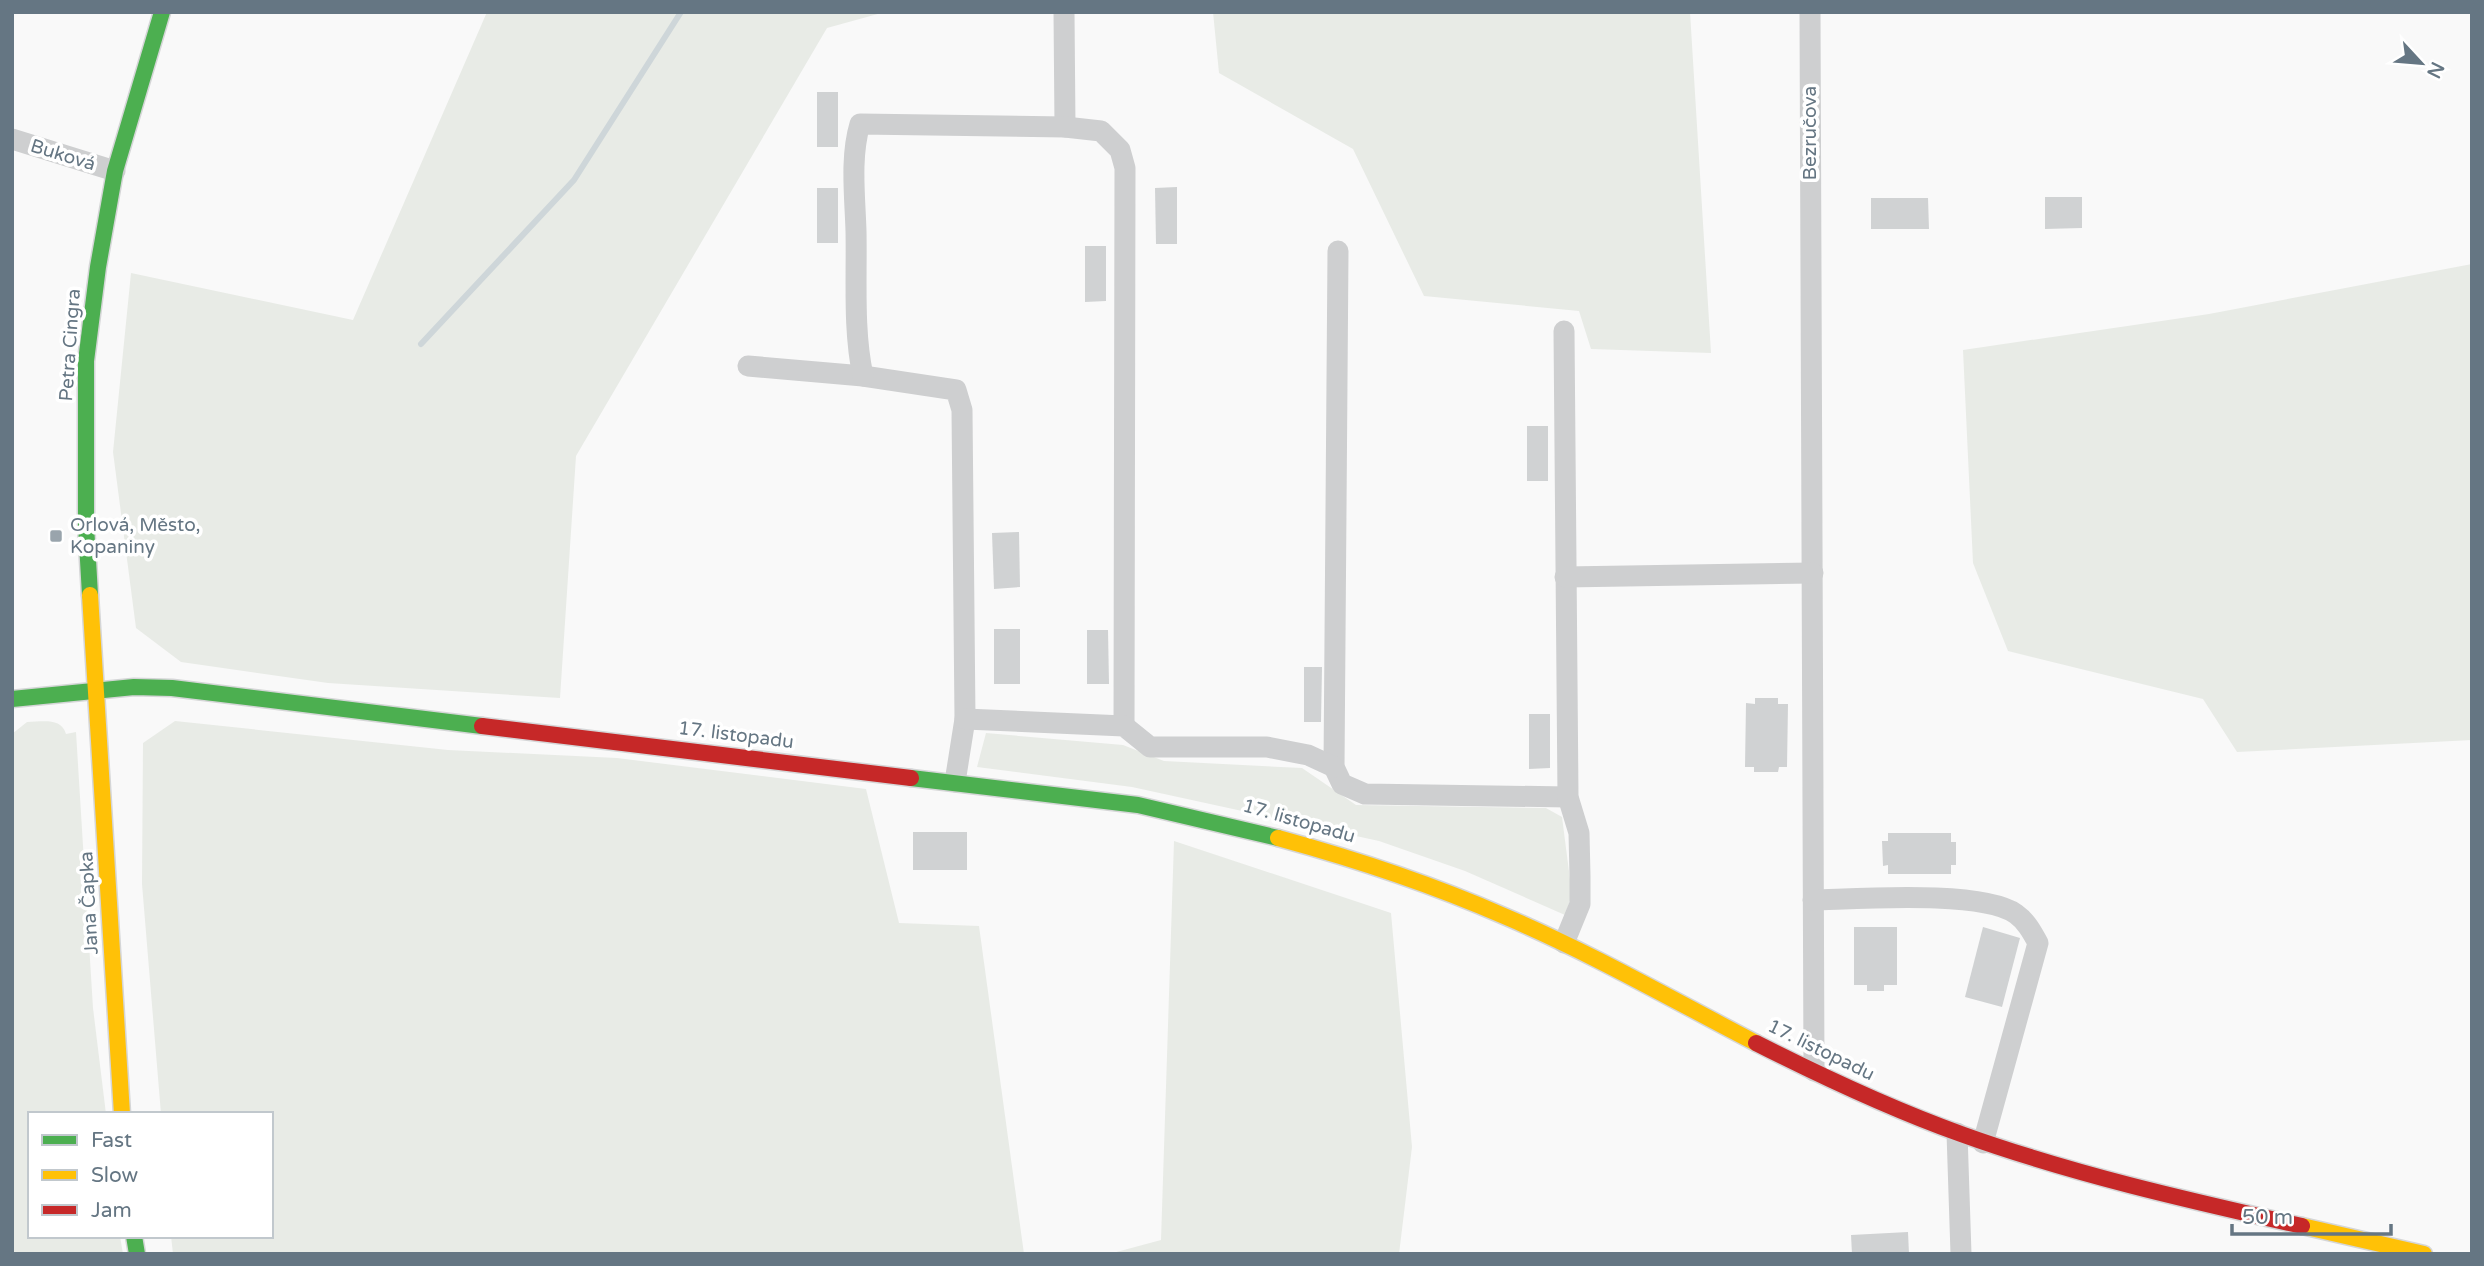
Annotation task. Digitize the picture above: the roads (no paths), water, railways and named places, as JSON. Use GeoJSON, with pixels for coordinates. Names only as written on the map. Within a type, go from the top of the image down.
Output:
{"type":"FeatureCollection","features":[{"type":"Feature","properties":{"kind":"main road","name":"Petra Cingra"},"geometry":{"type":"LineString","coordinates":[[97,690],[86,525],[86,362],[98,267],[115,171],[162,12]]}},
{"type":"Feature","properties":{"kind":"main road","name":"17. listopadu"},"geometry":{"type":"LineString","coordinates":[[12,699],[97,690],[172,688],[1138,805],[1224,822],[1305,843],[1421,883],[1504,916],[1564,943],[1873,1100],[1983,1143],[2197,1201],[2424,1254]]}},
{"type":"Feature","properties":{"kind":"main road","name":"Jana Čapka"},"geometry":{"type":"LineString","coordinates":[[97,690],[122,1112]]}},
{"type":"Feature","properties":{"kind":"street"},"geometry":{"type":"LineString","coordinates":[[1064,12],[1065,127]]}},
{"type":"Feature","properties":{"kind":"street","name":"Bezručova"},"geometry":{"type":"LineString","coordinates":[[1810,12],[1814,1071]]}},
{"type":"Feature","properties":{"kind":"street"},"geometry":{"type":"LineString","coordinates":[[863,376],[858,351],[855,194],[856,137],[860,124],[1065,127],[1101,131],[1120,150],[1125,168],[1124,726]]}},
{"type":"Feature","properties":{"kind":"street","name":"Buková"},"geometry":{"type":"LineString","coordinates":[[12,139],[115,171]]}},
{"type":"Feature","properties":{"kind":"street"},"geometry":{"type":"LineString","coordinates":[[1338,251],[1334,767],[1342,784],[1364,794],[1568,797]]}},
{"type":"Feature","properties":{"kind":"street"},"geometry":{"type":"LineString","coordinates":[[1564,331],[1564,577],[1568,797],[1579,833],[1580,890],[1580,904],[1564,943]]}},
{"type":"Feature","properties":{"kind":"street"},"geometry":{"type":"LineString","coordinates":[[748,366],[863,376],[956,390],[962,410],[965,719],[955,782]]}},
{"type":"Feature","properties":{"kind":"street"},"geometry":{"type":"LineString","coordinates":[[1564,577],[1813,573]]}},
{"type":"Feature","properties":{"kind":"street"},"geometry":{"type":"LineString","coordinates":[[965,719],[1124,726],[1150,747],[1267,747],[1308,755],[1334,767]]}},
{"type":"Feature","properties":{"kind":"street"},"geometry":{"type":"LineString","coordinates":[[1813,900],[1965,899],[2004,908],[2015,913],[2030,928],[2038,943],[1983,1143]]}},
{"type":"Feature","properties":{"kind":"street"},"geometry":{"type":"LineString","coordinates":[[1957,1133],[1961,1254]]}},
{"type":"Feature","properties":{"kind":"waterway"},"geometry":{"type":"LineString","coordinates":[[421,344],[574,180],[681,12]]}},
{"type":"Feature","properties":{"kind":"place","name":"Orlová, Město, Kopaniny"},"geometry":{"type":"Point","coordinates":[56,536]}}]}
